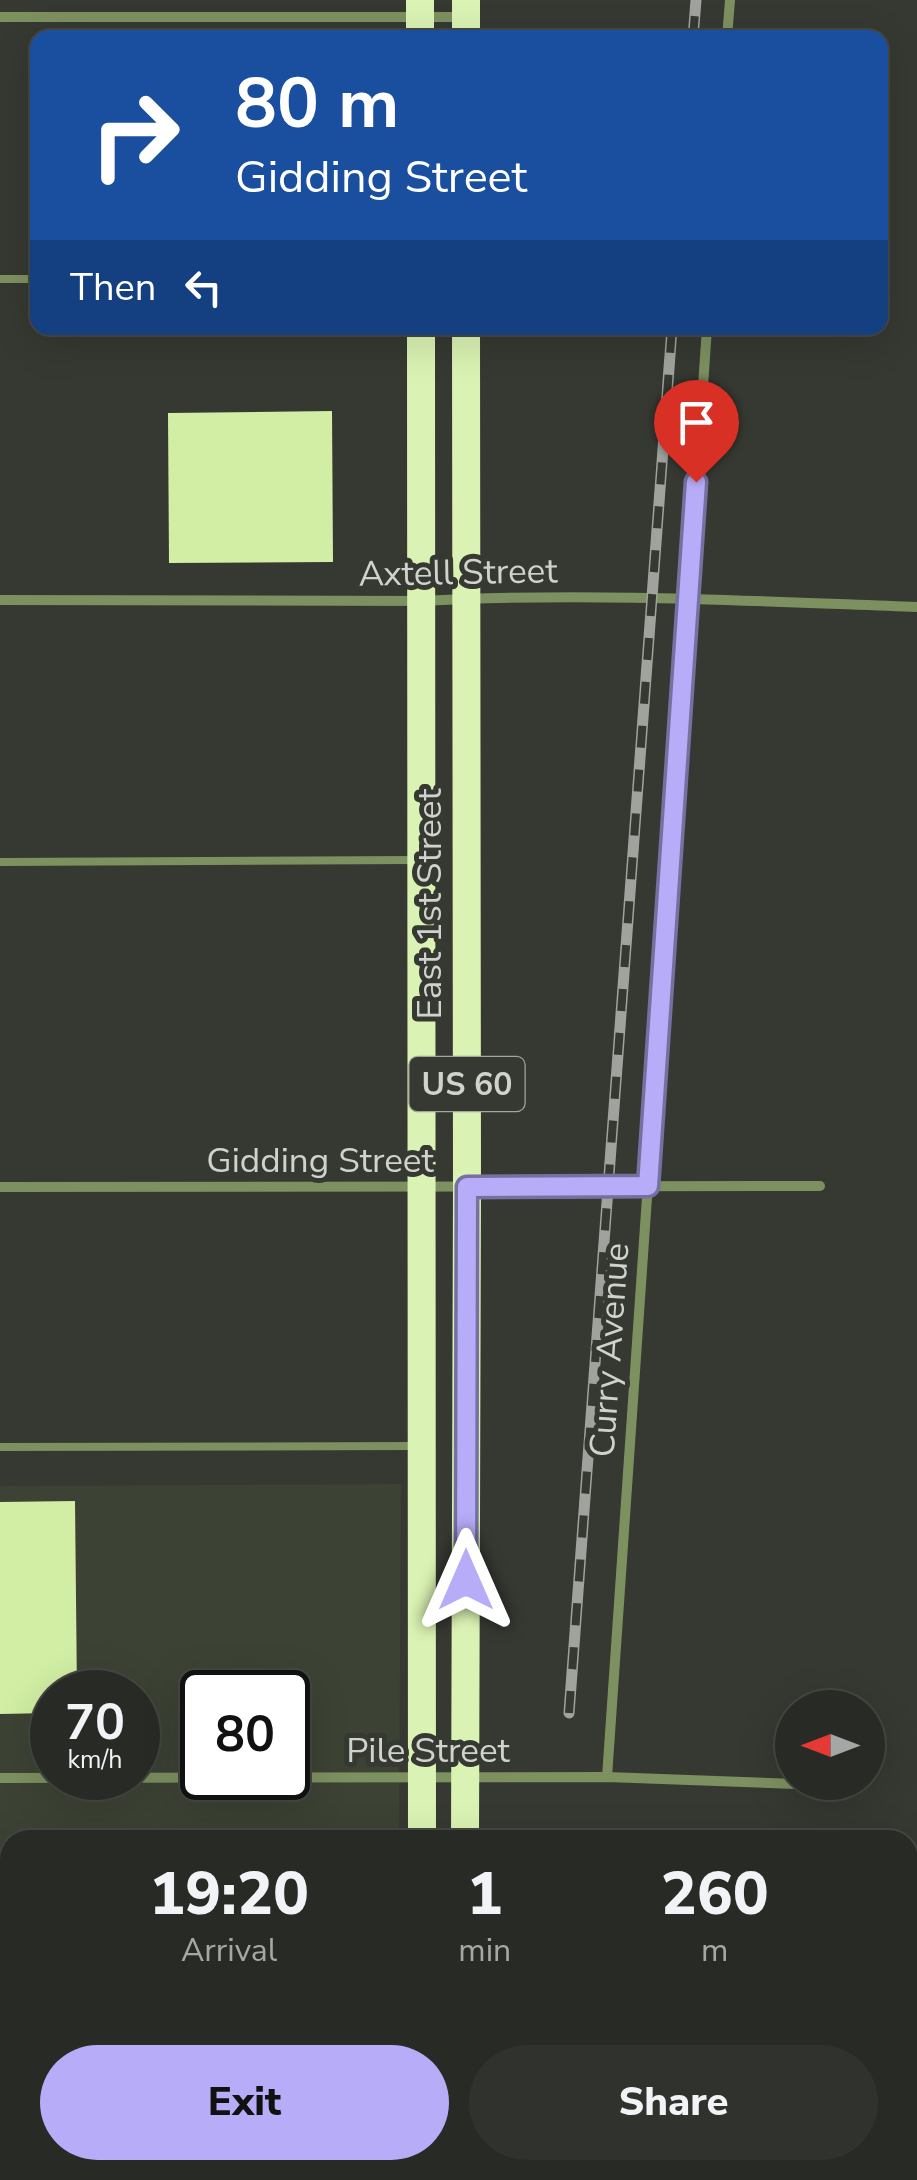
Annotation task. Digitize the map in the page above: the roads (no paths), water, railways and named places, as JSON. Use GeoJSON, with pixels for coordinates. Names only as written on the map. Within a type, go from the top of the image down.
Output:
{"type":"FeatureCollection","features":[{"type":"Feature","properties":{"kind":"highway","name":"East 1st Street"},"geometry":{"type":"LineString","coordinates":[[421,335],[422,1830]]}},
{"type":"Feature","properties":{"kind":"highway","name":"East 1st Street"},"geometry":{"type":"LineString","coordinates":[[465,1830],[466,335]]}},
{"type":"Feature","properties":{"kind":"street"},"geometry":{"type":"LineString","coordinates":[[728,30],[730,0]]}},
{"type":"Feature","properties":{"kind":"street"},"geometry":{"type":"LineString","coordinates":[[0,18],[466,18]]}},
{"type":"Feature","properties":{"kind":"street","name":"Curry Avenue"},"geometry":{"type":"LineString","coordinates":[[607,1777],[707,335]]}},
{"type":"Feature","properties":{"kind":"street","name":"Axtell Street"},"geometry":{"type":"LineString","coordinates":[[0,600],[688,598],[917,607]]}},
{"type":"Feature","properties":{"kind":"street","name":"Gidding Street"},"geometry":{"type":"LineString","coordinates":[[0,1188],[820,1186]]}},
{"type":"Feature","properties":{"kind":"street","name":"Pile Street"},"geometry":{"type":"LineString","coordinates":[[0,1778],[607,1777],[775,1783]]}},
{"type":"Feature","properties":{"kind":"lane"},"geometry":{"type":"LineString","coordinates":[[0,279],[30,279]]}},
{"type":"Feature","properties":{"kind":"lane"},"geometry":{"type":"LineString","coordinates":[[0,862],[423,860]]}},
{"type":"Feature","properties":{"kind":"lane"},"geometry":{"type":"LineString","coordinates":[[0,1447],[423,1446]]}},
{"type":"Feature","properties":{"kind":"railway"},"geometry":{"type":"LineString","coordinates":[[694,30],[696,0]]}},
{"type":"Feature","properties":{"kind":"railway"},"geometry":{"type":"LineString","coordinates":[[569,1713],[671,335]]}}]}
